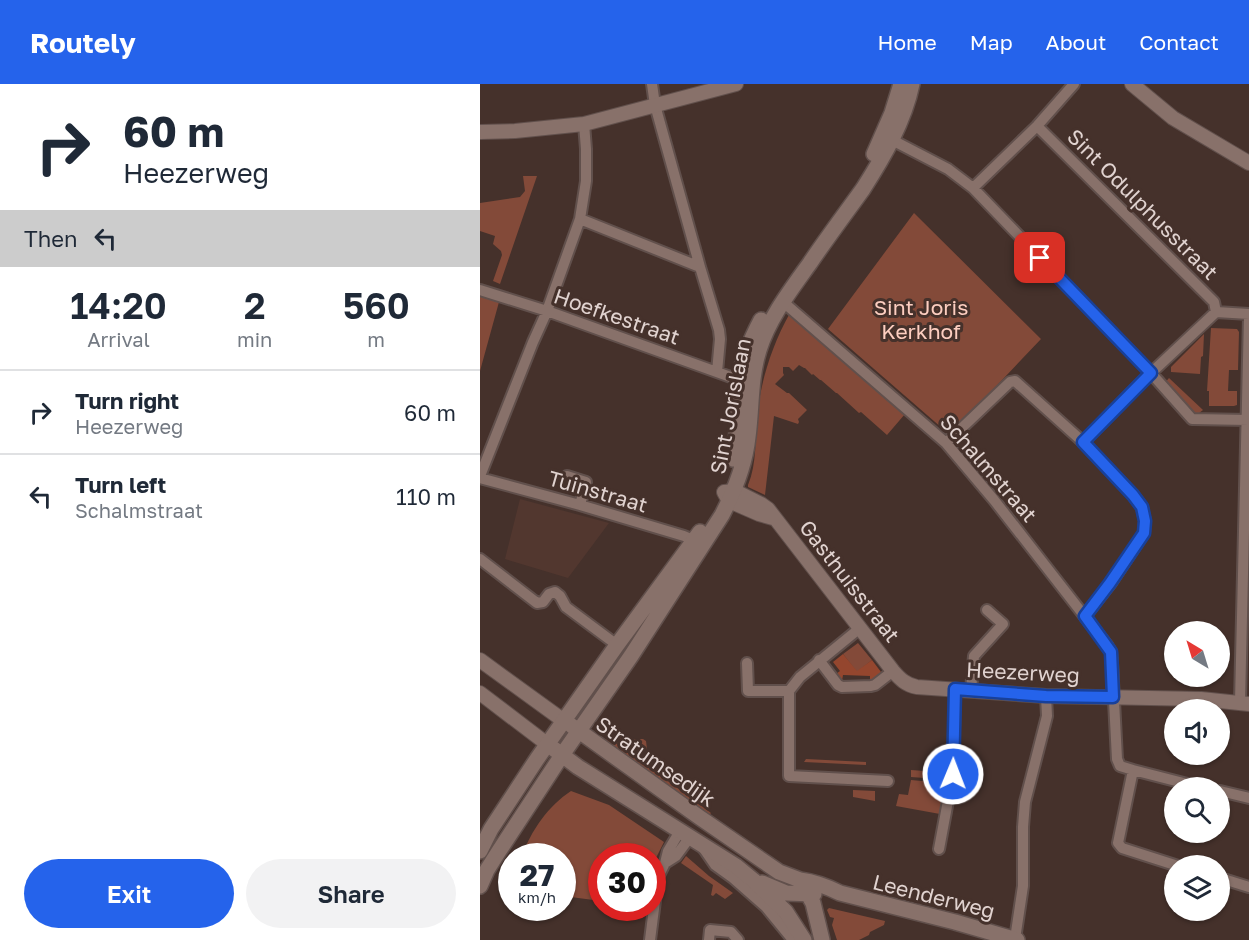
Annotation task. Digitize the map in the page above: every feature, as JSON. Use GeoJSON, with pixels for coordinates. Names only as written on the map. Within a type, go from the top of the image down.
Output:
{"type":"FeatureCollection","features":[{"type":"Feature","properties":{"kind":"main road","name":"Sint Jorislaan"},"geometry":{"type":"LineString","coordinates":[[729,494],[737,441],[739,380],[750,342],[767,309],[864,172],[885,128],[901,84]]}},
{"type":"Feature","properties":{"kind":"main road","name":"Sint Jorislaan"},"geometry":{"type":"LineString","coordinates":[[480,886],[487,870],[562,755],[631,656],[698,543],[711,516],[729,494],[748,436],[752,382],[765,333],[782,301],[863,189],[892,140],[905,110],[912,84]]}},
{"type":"Feature","properties":{"kind":"main road","name":"Sint Jorislaan"},"geometry":{"type":"LineString","coordinates":[[480,850],[491,829],[547,744],[617,645],[698,543]]}},
{"type":"Feature","properties":{"kind":"main road","name":"Stratumsedijk"},"geometry":{"type":"LineString","coordinates":[[564,721],[699,817],[804,887]]}},
{"type":"Feature","properties":{"kind":"main road","name":"Stratumsedijk"},"geometry":{"type":"LineString","coordinates":[[547,744],[578,767],[736,866],[753,880]]}},
{"type":"Feature","properties":{"kind":"main road","name":"Leenderweg"},"geometry":{"type":"LineString","coordinates":[[753,880],[786,893],[804,887],[840,893],[1016,940]]}},
{"type":"Feature","properties":{"kind":"main road"},"geometry":{"type":"LineString","coordinates":[[753,880],[786,912],[804,940]]}},
{"type":"Feature","properties":{"kind":"main road"},"geometry":{"type":"LineString","coordinates":[[804,887],[817,916],[822,940]]}},
{"type":"Feature","properties":{"kind":"street"},"geometry":{"type":"LineString","coordinates":[[652,84],[655,105],[719,330],[717,372]]}},
{"type":"Feature","properties":{"kind":"street"},"geometry":{"type":"LineString","coordinates":[[480,132],[584,124],[736,84]]}},
{"type":"Feature","properties":{"kind":"street"},"geometry":{"type":"LineString","coordinates":[[973,188],[1037,126],[1074,84]]}},
{"type":"Feature","properties":{"kind":"street"},"geometry":{"type":"LineString","coordinates":[[1132,84],[1173,118],[1249,163]]}},
{"type":"Feature","properties":{"kind":"street"},"geometry":{"type":"LineString","coordinates":[[480,477],[547,311],[580,219],[586,181],[584,124]]}},
{"type":"Feature","properties":{"kind":"street","name":"Sint Odulphusstraat"},"geometry":{"type":"LineString","coordinates":[[1037,126],[1214,302],[1216,312]]}},
{"type":"Feature","properties":{"kind":"street"},"geometry":{"type":"LineString","coordinates":[[892,140],[948,169],[973,188],[1151,373],[1192,419],[1248,420]]}},
{"type":"Feature","properties":{"kind":"street"},"geometry":{"type":"LineString","coordinates":[[580,219],[700,267]]}},
{"type":"Feature","properties":{"kind":"street","name":"Hoefkestraat"},"geometry":{"type":"LineString","coordinates":[[480,290],[547,311],[739,380]]}},
{"type":"Feature","properties":{"kind":"street","name":"Schalmstraat"},"geometry":{"type":"LineString","coordinates":[[782,301],[946,443],[1085,616],[1111,652],[1117,759],[1120,766],[1133,770]]}},
{"type":"Feature","properties":{"kind":"street"},"geometry":{"type":"LineString","coordinates":[[1083,442],[1151,373],[1216,312],[1249,316],[1244,703]]}},
{"type":"Feature","properties":{"kind":"street"},"geometry":{"type":"LineString","coordinates":[[946,443],[1010,382],[1015,381],[1083,442],[1133,495],[1142,507],[1145,521],[1144,533],[1085,616]]}},
{"type":"Feature","properties":{"kind":"street"},"geometry":{"type":"LineString","coordinates":[[567,476],[586,482],[580,505]]}},
{"type":"Feature","properties":{"kind":"street","name":"Tuinstraat"},"geometry":{"type":"LineString","coordinates":[[480,477],[580,505],[698,543]]}},
{"type":"Feature","properties":{"kind":"street","name":"Gasthuisstraat"},"geometry":{"type":"LineString","coordinates":[[729,494],[759,514],[773,518],[893,671]]}},
{"type":"Feature","properties":{"kind":"street"},"geometry":{"type":"LineString","coordinates":[[480,559],[537,603],[543,602],[549,594],[555,592],[566,607],[617,645]]}},
{"type":"Feature","properties":{"kind":"street"},"geometry":{"type":"LineString","coordinates":[[971,690],[974,656],[1003,624],[987,610]]}},
{"type":"Feature","properties":{"kind":"street"},"geometry":{"type":"LineString","coordinates":[[860,628],[819,660],[789,690],[789,776],[888,781]]}},
{"type":"Feature","properties":{"kind":"street","name":"Stratumsedijk"},"geometry":{"type":"LineString","coordinates":[[480,660],[564,721]]}},
{"type":"Feature","properties":{"kind":"street"},"geometry":{"type":"LineString","coordinates":[[819,660],[842,687],[875,685],[893,671]]}},
{"type":"Feature","properties":{"kind":"street"},"geometry":{"type":"LineString","coordinates":[[747,663],[748,691],[789,690]]}},
{"type":"Feature","properties":{"kind":"street","name":"Heezerweg"},"geometry":{"type":"LineString","coordinates":[[893,671],[910,686],[917,687],[1046,696],[1201,699],[1244,703]]}},
{"type":"Feature","properties":{"kind":"street"},"geometry":{"type":"LineString","coordinates":[[939,849],[953,774],[955,689]]}},
{"type":"Feature","properties":{"kind":"street","name":"Stratumsedijk"},"geometry":{"type":"LineString","coordinates":[[480,693],[547,744]]}},
{"type":"Feature","properties":{"kind":"street"},"geometry":{"type":"LineString","coordinates":[[1016,940],[1022,894],[1025,802],[1047,716],[1046,696]]}},
{"type":"Feature","properties":{"kind":"street"},"geometry":{"type":"LineString","coordinates":[[1164,778],[1133,770],[1118,843],[1122,848],[1164,862]]}},
{"type":"Feature","properties":{"kind":"street"},"geometry":{"type":"LineString","coordinates":[[1230,793],[1249,798]]}},
{"type":"Feature","properties":{"kind":"street"},"geometry":{"type":"LineString","coordinates":[[650,940],[658,877],[668,851],[690,837],[715,865],[760,900],[793,940]]}},
{"type":"Feature","properties":{"kind":"street"},"geometry":{"type":"LineString","coordinates":[[1230,881],[1249,887]]}},
{"type":"Feature","properties":{"kind":"street"},"geometry":{"type":"LineString","coordinates":[[709,940],[710,930],[731,932],[738,940]]}},
{"type":"Feature","properties":{"kind":"shaded area"},"geometry":{"type":"Polygon","coordinates":[[[520,499],[609,523],[568,578],[505,559],[520,499]]]}},
{"type":"Feature","properties":{"kind":"shaded area"},"geometry":{"type":"Polygon","coordinates":[[[843,654],[857,671],[872,660],[881,675],[870,683],[870,676],[843,675],[841,681],[836,674],[840,671],[833,662],[843,654]]]}},
{"type":"Feature","properties":{"kind":"green space"},"geometry":{"type":"Polygon","coordinates":[[[523,176],[537,176],[500,284],[493,281],[502,255],[493,244],[495,236],[480,231],[480,203],[520,197],[525,191],[523,176]]]}},
{"type":"Feature","properties":{"kind":"green space","name":"Sint Joris Kerkhof"},"geometry":{"type":"Polygon","coordinates":[[[914,213],[1041,339],[950,435],[828,329],[914,213]]]}},
{"type":"Feature","properties":{"kind":"green space"},"geometry":{"type":"Polygon","coordinates":[[[480,296],[499,302],[480,371],[480,296]]]}},
{"type":"Feature","properties":{"kind":"green space"},"geometry":{"type":"Polygon","coordinates":[[[790,313],[905,414],[887,435],[805,368],[799,365],[793,371],[789,367],[783,367],[784,375],[775,384],[789,393],[807,410],[798,419],[798,424],[774,416],[765,495],[748,487],[753,468],[757,416],[764,376],[790,313]]]}},
{"type":"Feature","properties":{"kind":"green space"},"geometry":{"type":"Polygon","coordinates":[[[1211,328],[1237,329],[1239,332],[1238,370],[1229,370],[1228,391],[1237,391],[1237,405],[1234,406],[1209,406],[1209,391],[1207,391],[1211,328]]]}},
{"type":"Feature","properties":{"kind":"green space"},"geometry":{"type":"Polygon","coordinates":[[[1204,334],[1200,374],[1171,372],[1171,367],[1204,334]]]}},
{"type":"Feature","properties":{"kind":"green space"},"geometry":{"type":"Polygon","coordinates":[[[1169,378],[1203,410],[1194,417],[1164,384],[1169,378]]]}},
{"type":"Feature","properties":{"kind":"green space"},"geometry":{"type":"Polygon","coordinates":[[[858,643],[872,660],[857,672],[843,654],[858,643]]]}},
{"type":"Feature","properties":{"kind":"green space"},"geometry":{"type":"Polygon","coordinates":[[[610,731],[646,741],[648,757],[644,756],[610,731]]]}},
{"type":"Feature","properties":{"kind":"green space"},"geometry":{"type":"Polygon","coordinates":[[[609,735],[711,813],[708,817],[604,742],[609,735]]]}},
{"type":"Feature","properties":{"kind":"green space"},"geometry":{"type":"Polygon","coordinates":[[[806,759],[866,762],[866,765],[804,762],[806,759]]]}},
{"type":"Feature","properties":{"kind":"green space"},"geometry":{"type":"Polygon","coordinates":[[[911,770],[938,772],[938,779],[911,777],[911,770]]]}},
{"type":"Feature","properties":{"kind":"green space"},"geometry":{"type":"Polygon","coordinates":[[[911,780],[933,782],[931,792],[944,795],[940,814],[896,806],[899,794],[908,795],[911,780]]]}},
{"type":"Feature","properties":{"kind":"green space"},"geometry":{"type":"Polygon","coordinates":[[[853,790],[875,791],[875,801],[853,797],[853,790]]]}},
{"type":"Feature","properties":{"kind":"green space"},"geometry":{"type":"Polygon","coordinates":[[[571,791],[609,805],[664,842],[588,843],[588,899],[576,898],[576,843],[527,843],[541,820],[571,791]]]}},
{"type":"Feature","properties":{"kind":"green space"},"geometry":{"type":"Polygon","coordinates":[[[686,856],[733,893],[725,899],[716,893],[711,895],[713,885],[681,863],[686,856]]]}},
{"type":"Feature","properties":{"kind":"green space"},"geometry":{"type":"Polygon","coordinates":[[[829,908],[885,921],[884,925],[859,940],[837,940],[832,925],[834,918],[830,917],[827,910],[829,908]]]}},
{"type":"Feature","properties":{"kind":"route"},"geometry":{"type":"LineString","coordinates":[[953,774],[955,689],[1046,696],[1113,697],[1111,652],[1085,616],[1144,533],[1145,521],[1142,507],[1083,442],[1151,373],[1040,258]]}}]}
